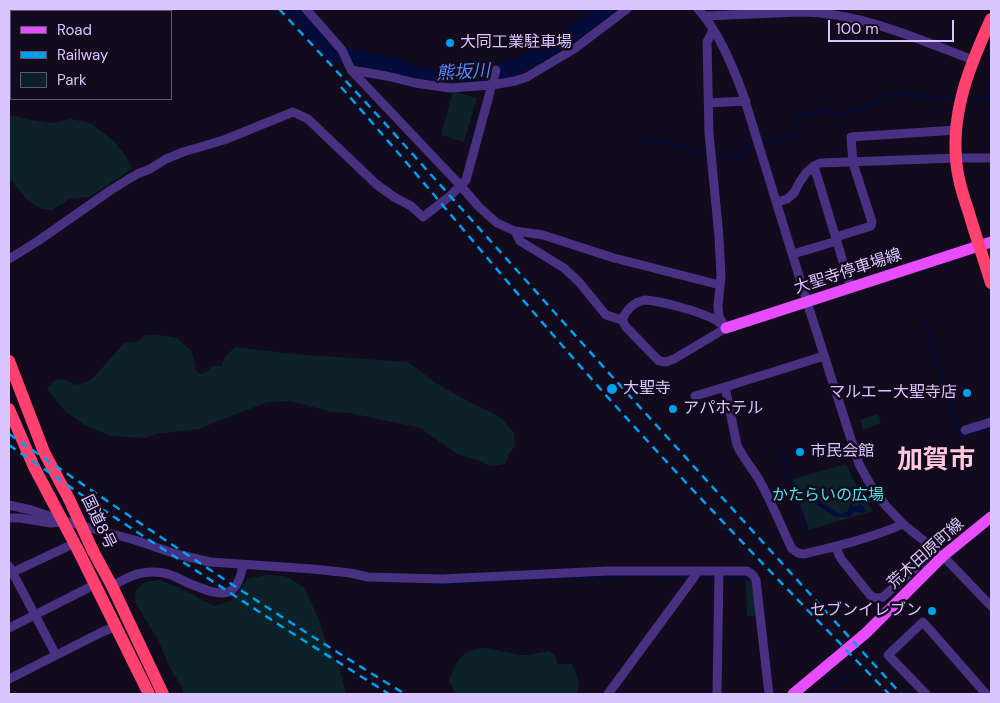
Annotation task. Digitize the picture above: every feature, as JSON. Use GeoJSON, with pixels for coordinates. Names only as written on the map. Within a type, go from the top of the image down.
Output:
{"type":"FeatureCollection","features":[{"type":"Feature","properties":{"kind":"highway"},"geometry":{"type":"LineString","coordinates":[[991,19],[973,60],[960,101],[956,130],[956,158],[960,184],[985,244],[991,283]]}},
{"type":"Feature","properties":{"kind":"highway","name":"国道8号"},"geometry":{"type":"LineString","coordinates":[[9,361],[44,452],[112,586],[162,694]]}},
{"type":"Feature","properties":{"kind":"highway","name":"国道8号"},"geometry":{"type":"LineString","coordinates":[[9,409],[34,467],[96,584],[149,694]]}},
{"type":"Feature","properties":{"kind":"main road","name":"大聖寺停車場線"},"geometry":{"type":"LineString","coordinates":[[726,328],[985,244]]}},
{"type":"Feature","properties":{"kind":"main road","name":"荒木田原町線"},"geometry":{"type":"LineString","coordinates":[[793,694],[866,633],[939,552],[991,517]]}},
{"type":"Feature","properties":{"kind":"street"},"geometry":{"type":"LineString","coordinates":[[306,9],[342,50],[350,68],[479,207],[497,222],[515,231],[543,236],[614,258],[720,285]]}},
{"type":"Feature","properties":{"kind":"street"},"geometry":{"type":"LineString","coordinates":[[350,68],[415,83],[450,88],[492,85],[515,81],[527,77],[574,49],[626,9]]}},
{"type":"Feature","properties":{"kind":"street"},"geometry":{"type":"LineString","coordinates":[[698,9],[705,16],[733,68],[746,101],[806,302],[860,464],[870,484],[886,506],[903,524],[939,552],[991,606]]}},
{"type":"Feature","properties":{"kind":"street"},"geometry":{"type":"LineString","coordinates":[[705,16],[800,12],[835,15],[864,21],[973,60]]}},
{"type":"Feature","properties":{"kind":"street"},"geometry":{"type":"LineString","coordinates":[[713,30],[706,42],[709,133],[719,237],[721,276],[718,306],[719,317],[726,328]]}},
{"type":"Feature","properties":{"kind":"street"},"geometry":{"type":"LineString","coordinates":[[9,259],[111,190],[166,159],[224,140],[294,112],[308,119],[376,184],[411,206],[423,217],[441,204],[466,180],[496,70]]}},
{"type":"Feature","properties":{"kind":"street"},"geometry":{"type":"LineString","coordinates":[[709,103],[746,101]]}},
{"type":"Feature","properties":{"kind":"street"},"geometry":{"type":"LineString","coordinates":[[792,254],[871,226],[872,222],[853,163],[851,137],[956,130]]}},
{"type":"Feature","properties":{"kind":"street"},"geometry":{"type":"LineString","coordinates":[[777,202],[787,199],[794,193],[806,173],[814,166],[820,164],[991,158]]}},
{"type":"Feature","properties":{"kind":"street"},"geometry":{"type":"LineString","coordinates":[[814,166],[851,288]]}},
{"type":"Feature","properties":{"kind":"street"},"geometry":{"type":"LineString","coordinates":[[515,231],[520,240],[564,268],[606,315],[622,320],[659,361],[666,362],[674,359],[726,328]]}},
{"type":"Feature","properties":{"kind":"street"},"geometry":{"type":"LineString","coordinates":[[622,320],[624,314],[637,301],[650,300],[706,315],[726,328]]}},
{"type":"Feature","properties":{"kind":"street"},"geometry":{"type":"LineString","coordinates":[[695,396],[824,356]]}},
{"type":"Feature","properties":{"kind":"street"},"geometry":{"type":"LineString","coordinates":[[725,387],[739,450],[762,484],[792,549],[804,554],[889,530],[903,524]]}},
{"type":"Feature","properties":{"kind":"street"},"geometry":{"type":"LineString","coordinates":[[965,430],[991,422]]}},
{"type":"Feature","properties":{"kind":"street"},"geometry":{"type":"LineString","coordinates":[[9,505],[138,541],[176,554],[210,562],[313,569],[368,577],[442,579],[607,571],[747,571],[756,580],[769,694]]}},
{"type":"Feature","properties":{"kind":"street"},"geometry":{"type":"LineString","coordinates":[[9,518],[51,523],[66,521]]}},
{"type":"Feature","properties":{"kind":"street"},"geometry":{"type":"LineString","coordinates":[[836,546],[842,560],[870,594],[873,597],[880,598],[921,563],[939,552]]}},
{"type":"Feature","properties":{"kind":"street"},"geometry":{"type":"LineString","coordinates":[[56,655],[36,615],[10,571],[77,547]]}},
{"type":"Feature","properties":{"kind":"street"},"geometry":{"type":"LineString","coordinates":[[112,586],[132,575],[144,572],[158,572],[173,575],[216,594],[222,594],[230,592],[236,586],[241,578],[243,565]]}},
{"type":"Feature","properties":{"kind":"street"},"geometry":{"type":"LineString","coordinates":[[608,694],[698,571]]}},
{"type":"Feature","properties":{"kind":"street"},"geometry":{"type":"LineString","coordinates":[[717,694],[718,571]]}},
{"type":"Feature","properties":{"kind":"street"},"geometry":{"type":"LineString","coordinates":[[9,628],[96,584]]}},
{"type":"Feature","properties":{"kind":"street"},"geometry":{"type":"LineString","coordinates":[[926,694],[888,655],[924,622],[986,694]]}},
{"type":"Feature","properties":{"kind":"street"},"geometry":{"type":"LineString","coordinates":[[9,679],[117,626]]}},
{"type":"Feature","properties":{"kind":"green space"},"geometry":{"type":"Polygon","coordinates":[[[9,9],[89,10],[10,10],[9,82],[9,9]]]}},
{"type":"Feature","properties":{"kind":"green space"},"geometry":{"type":"Polygon","coordinates":[[[453,91],[477,98],[464,142],[441,135],[453,91]]]}},
{"type":"Feature","properties":{"kind":"green space"},"geometry":{"type":"Polygon","coordinates":[[[9,115],[51,123],[71,119],[90,123],[114,141],[126,156],[132,169],[89,197],[69,199],[52,210],[42,209],[27,200],[11,180],[9,181],[9,115]]]}},
{"type":"Feature","properties":{"kind":"green space"},"geometry":{"type":"Polygon","coordinates":[[[146,335],[177,338],[192,351],[196,371],[199,374],[206,372],[212,366],[221,366],[225,357],[235,347],[293,354],[408,362],[436,383],[503,420],[514,433],[515,446],[505,464],[491,466],[457,454],[420,428],[350,413],[331,412],[290,401],[268,402],[199,429],[156,434],[146,438],[111,436],[85,425],[65,411],[47,389],[56,379],[66,380],[77,385],[87,382],[94,377],[124,343],[136,342],[146,335]]]}},
{"type":"Feature","properties":{"kind":"green space"},"geometry":{"type":"Polygon","coordinates":[[[878,414],[881,423],[863,430],[860,420],[878,414]]]}},
{"type":"Feature","properties":{"kind":"green space","name":"かたらいの広場"},"geometry":{"type":"Polygon","coordinates":[[[846,464],[858,489],[873,511],[809,530],[792,479],[846,464]]]}},
{"type":"Feature","properties":{"kind":"green space"},"geometry":{"type":"Polygon","coordinates":[[[266,575],[285,576],[304,587],[320,622],[327,645],[340,670],[346,694],[183,694],[183,688],[171,670],[158,640],[135,602],[136,590],[145,582],[160,580],[215,606],[231,601],[247,579],[266,575]]]}},
{"type":"Feature","properties":{"kind":"green space"},"geometry":{"type":"Polygon","coordinates":[[[746,581],[751,581],[752,584],[756,616],[747,616],[746,581]]]}},
{"type":"Feature","properties":{"kind":"green space"},"geometry":{"type":"Polygon","coordinates":[[[487,648],[518,655],[549,651],[554,654],[558,664],[572,664],[578,679],[579,687],[577,694],[456,694],[449,681],[458,661],[472,650],[487,648]]]}},
{"type":"Feature","properties":{"kind":"shaded area"},"geometry":{"type":"Polygon","coordinates":[[[813,500],[818,500],[840,514],[848,511],[850,503],[855,507],[861,504],[865,512],[855,511],[850,517],[835,517],[814,503],[813,500]]]}},
{"type":"Feature","properties":{"kind":"waterway","name":"熊坂川"},"geometry":{"type":"LineString","coordinates":[[293,9],[334,55],[357,57],[395,66],[420,75],[437,77],[477,76],[499,73],[538,56],[557,45],[607,9]]}},
{"type":"Feature","properties":{"kind":"waterway"},"geometry":{"type":"LineString","coordinates":[[713,154],[736,157],[742,155],[749,145],[769,140],[790,138],[792,137],[795,122],[799,117],[810,114],[824,111],[854,112],[890,95],[952,97]]}},
{"type":"Feature","properties":{"kind":"waterway"},"geometry":{"type":"LineString","coordinates":[[972,97],[991,97]]}},
{"type":"Feature","properties":{"kind":"waterway"},"geometry":{"type":"LineString","coordinates":[[638,138],[708,153]]}},
{"type":"Feature","properties":{"kind":"waterway"},"geometry":{"type":"LineString","coordinates":[[924,318],[961,436],[991,427]]}},
{"type":"Feature","properties":{"kind":"waterway"},"geometry":{"type":"LineString","coordinates":[[781,449],[807,533]]}},
{"type":"Feature","properties":{"kind":"waterway"},"geometry":{"type":"LineString","coordinates":[[532,579],[640,575],[692,577]]}},
{"type":"Feature","properties":{"kind":"waterway"},"geometry":{"type":"LineString","coordinates":[[697,577],[717,578]]}},
{"type":"Feature","properties":{"kind":"waterway"},"geometry":{"type":"LineString","coordinates":[[722,578],[748,579]]}},
{"type":"Feature","properties":{"kind":"waterway"},"geometry":{"type":"LineString","coordinates":[[433,585],[524,579]]}},
{"type":"Feature","properties":{"kind":"waterway"},"geometry":{"type":"LineString","coordinates":[[826,694],[854,671]]}},
{"type":"Feature","properties":{"kind":"railway"},"geometry":{"type":"LineString","coordinates":[[279,9],[382,120],[901,694]]}},
{"type":"Feature","properties":{"kind":"railway"},"geometry":{"type":"LineString","coordinates":[[341,87],[604,393],[709,507],[889,694]]}},
{"type":"Feature","properties":{"kind":"railway"},"geometry":{"type":"LineString","coordinates":[[9,434],[156,534],[405,694]]}},
{"type":"Feature","properties":{"kind":"railway"},"geometry":{"type":"LineString","coordinates":[[9,445],[111,515],[389,694]]}},
{"type":"Feature","properties":{"kind":"place","name":"大同工業駐車場"},"geometry":{"type":"Point","coordinates":[450,43]}},
{"type":"Feature","properties":{"kind":"place","name":"大聖寺"},"geometry":{"type":"Point","coordinates":[612,389]}},
{"type":"Feature","properties":{"kind":"place","name":"マルエー大聖寺店"},"geometry":{"type":"Point","coordinates":[967,393]}},
{"type":"Feature","properties":{"kind":"place","name":"アパホテル"},"geometry":{"type":"Point","coordinates":[673,409]}},
{"type":"Feature","properties":{"kind":"place","name":"市民会館"},"geometry":{"type":"Point","coordinates":[800,452]}},
{"type":"Feature","properties":{"kind":"place","name":"セブンイレブン"},"geometry":{"type":"Point","coordinates":[932,611]}},
{"type":"Feature","properties":{"kind":"district","name":"加賀市"},"geometry":{"type":"Point","coordinates":[936,461]}}]}
